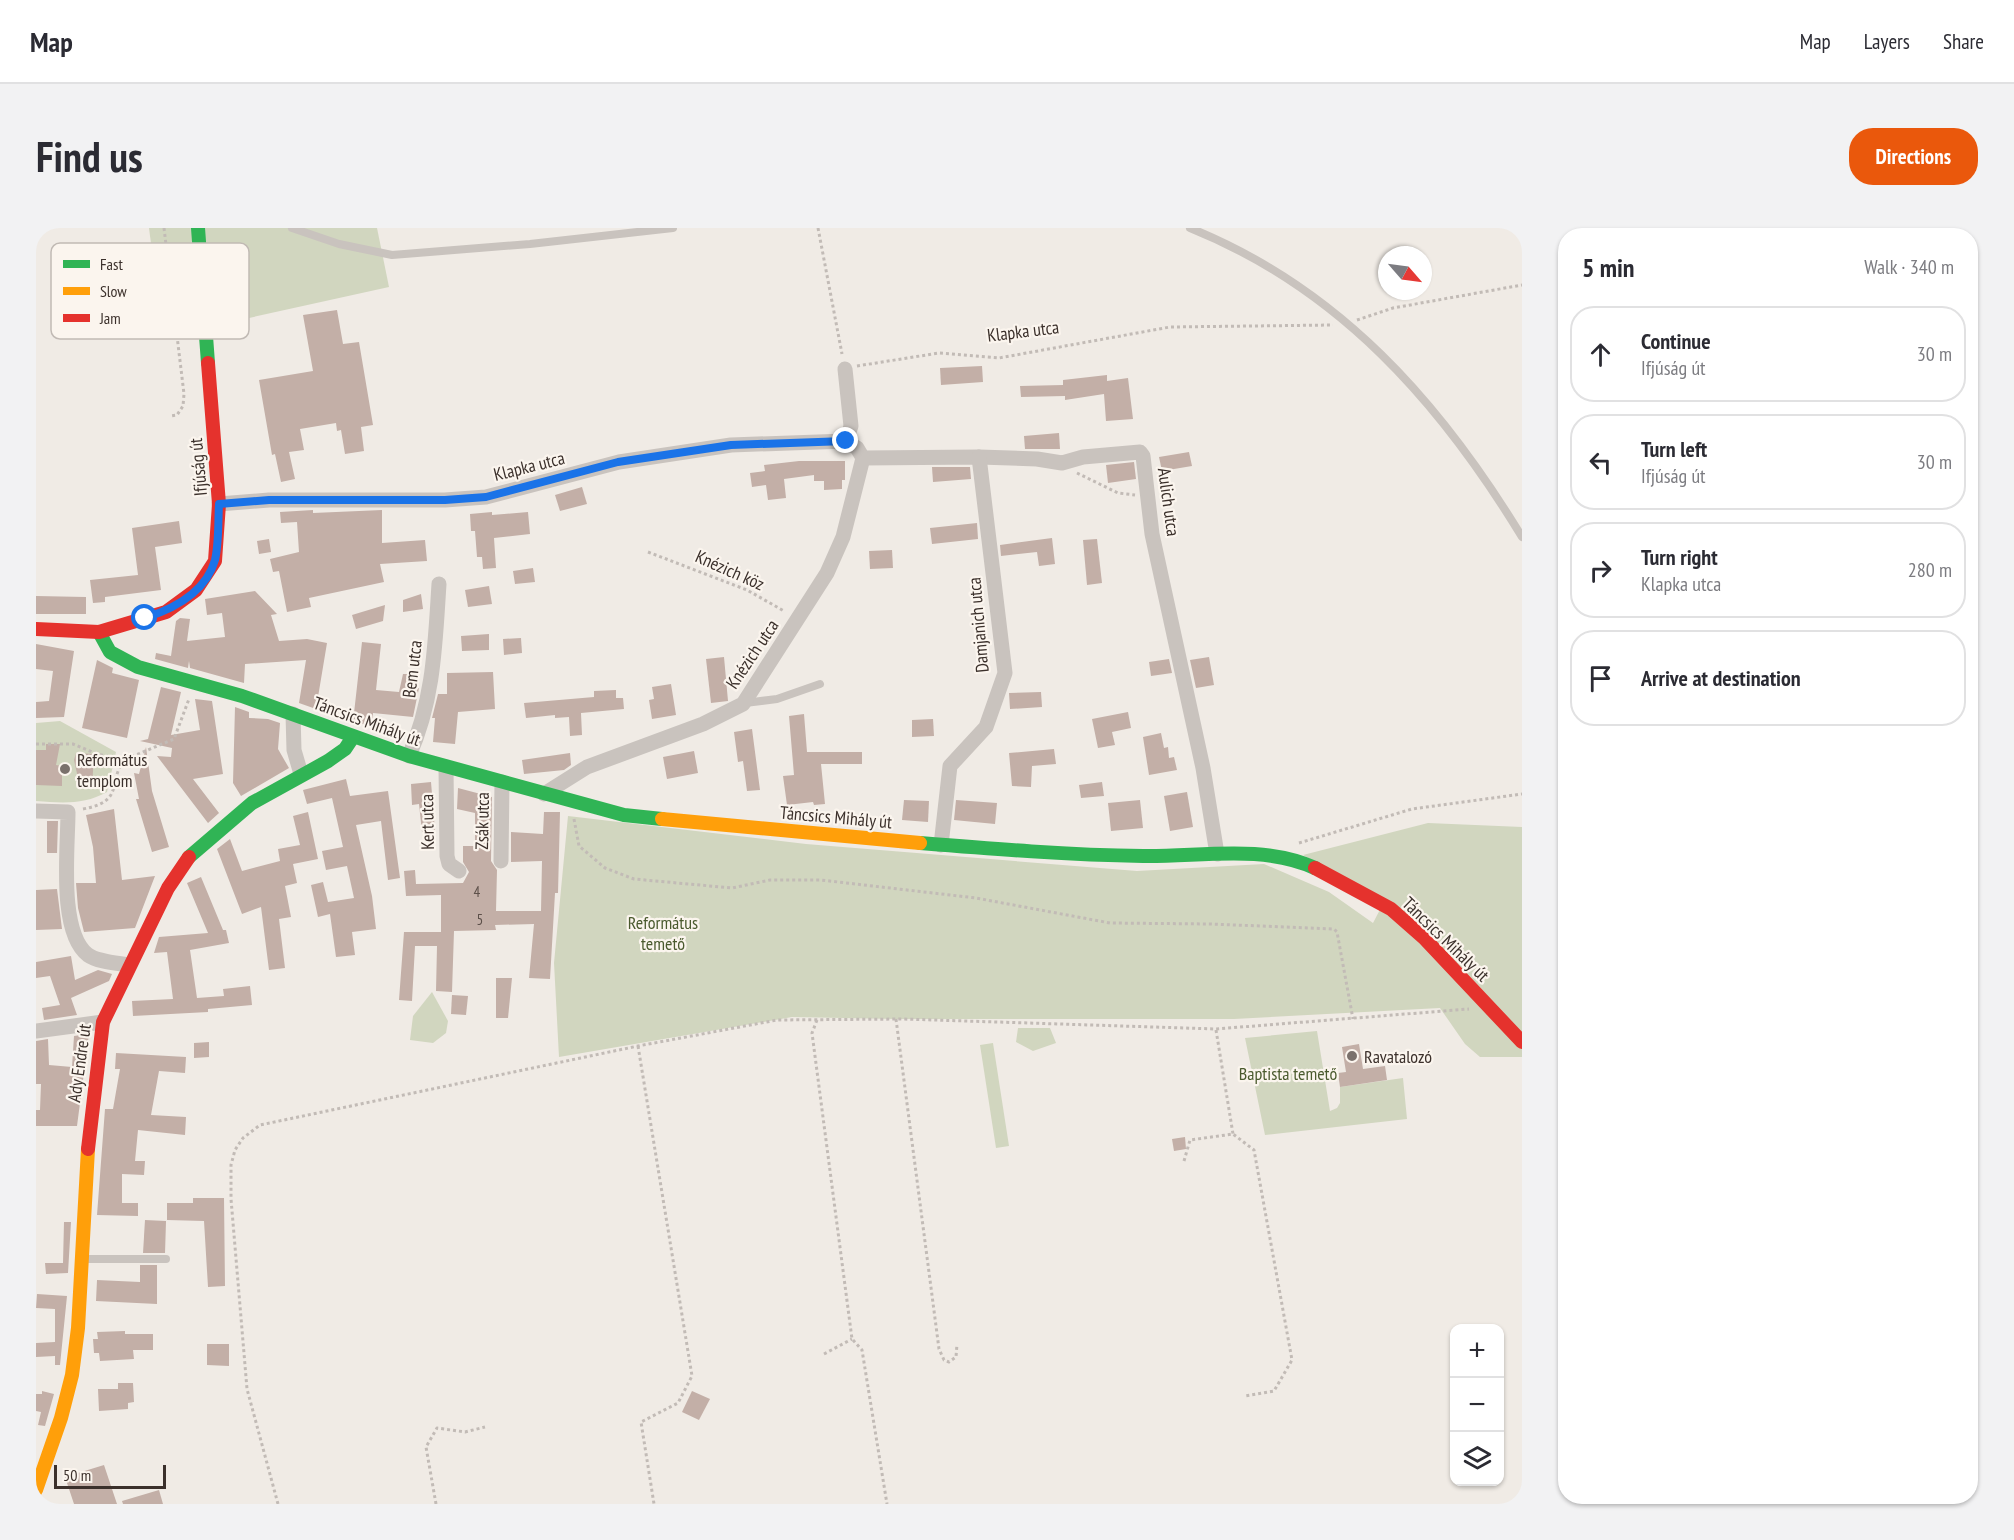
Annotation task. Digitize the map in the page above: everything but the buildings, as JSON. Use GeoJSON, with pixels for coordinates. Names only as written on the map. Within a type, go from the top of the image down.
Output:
{"type":"FeatureCollection","features":[{"type":"Feature","properties":{"kind":"main road","name":"Ifjúság út"},"geometry":{"type":"LineString","coordinates":[[198,228],[199,243]]}},
{"type":"Feature","properties":{"kind":"main road","name":"Ifjúság út"},"geometry":{"type":"LineString","coordinates":[[36,629],[99,632],[166,612],[196,591],[215,561],[219,504],[206,339]]}},
{"type":"Feature","properties":{"kind":"main road","name":"Táncsics Mihály út"},"geometry":{"type":"LineString","coordinates":[[99,632],[110,652],[148,670],[293,714],[409,756],[624,815],[1011,851],[1143,856],[1263,854],[1297,860],[1372,897],[1424,938],[1522,1042]]}},
{"type":"Feature","properties":{"kind":"main road","name":"Ady Endre út"},"geometry":{"type":"LineString","coordinates":[[36,1490],[61,1418],[72,1375],[89,1136],[103,1022],[168,888],[192,853],[252,803],[345,749],[353,737]]}},
{"type":"Feature","properties":{"kind":"street"},"geometry":{"type":"LineString","coordinates":[[845,369],[851,426],[846,441],[857,448],[863,458]]}},
{"type":"Feature","properties":{"kind":"street","name":"Klapka utca"},"geometry":{"type":"LineString","coordinates":[[219,504],[269,500],[445,500],[486,497],[618,462],[731,445],[846,441]]}},
{"type":"Feature","properties":{"kind":"street","name":"Aulich utca"},"geometry":{"type":"LineString","coordinates":[[863,458],[979,457],[1036,459],[1062,463],[1083,457],[1140,452],[1143,456],[1147,502],[1203,768],[1217,854]]}},
{"type":"Feature","properties":{"kind":"street","name":"Damjanich utca"},"geometry":{"type":"LineString","coordinates":[[941,844],[950,766],[986,727],[1005,673],[979,457]]}},
{"type":"Feature","properties":{"kind":"street","name":"Knézich utca"},"geometry":{"type":"LineString","coordinates":[[544,794],[587,767],[703,724],[744,704],[827,573],[843,537],[863,458]]}},
{"type":"Feature","properties":{"kind":"street","name":"Bem utca"},"geometry":{"type":"LineString","coordinates":[[409,756],[425,717],[434,660],[439,584]]}},
{"type":"Feature","properties":{"kind":"street"},"geometry":{"type":"LineString","coordinates":[[293,714],[294,750],[301,774]]}},
{"type":"Feature","properties":{"kind":"street","name":"Kert utca"},"geometry":{"type":"LineString","coordinates":[[446,767],[447,856],[449,864],[459,871]]}},
{"type":"Feature","properties":{"kind":"street","name":"Zsák utca"},"geometry":{"type":"LineString","coordinates":[[501,861],[502,782]]}},
{"type":"Feature","properties":{"kind":"street"},"geometry":{"type":"LineString","coordinates":[[36,811],[68,812],[72,930],[77,944],[90,956],[129,965]]}},
{"type":"Feature","properties":{"kind":"street"},"geometry":{"type":"LineString","coordinates":[[36,1031],[103,1022]]}},
{"type":"Feature","properties":{"kind":"lane"},"geometry":{"type":"LineString","coordinates":[[292,228],[339,244],[392,255],[530,244],[673,228]]}},
{"type":"Feature","properties":{"kind":"lane"},"geometry":{"type":"LineString","coordinates":[[1190,228],[1233,246],[1296,284],[1348,323],[1390,360],[1443,422],[1498,497],[1522,537]]}},
{"type":"Feature","properties":{"kind":"lane"},"geometry":{"type":"LineString","coordinates":[[744,704],[777,699],[820,684]]}},
{"type":"Feature","properties":{"kind":"lane"},"geometry":{"type":"LineString","coordinates":[[82,1258],[166,1259]]}},
{"type":"Feature","properties":{"kind":"path"},"geometry":{"type":"LineString","coordinates":[[164,228],[166,243]]}},
{"type":"Feature","properties":{"kind":"path"},"geometry":{"type":"LineString","coordinates":[[818,228],[845,369]]}},
{"type":"Feature","properties":{"kind":"path","name":"Klapka utca"},"geometry":{"type":"LineString","coordinates":[[845,369],[876,361],[939,353],[999,358],[1170,327]]}},
{"type":"Feature","properties":{"kind":"path"},"geometry":{"type":"LineString","coordinates":[[170,416],[177,415],[183,406],[184,394],[177,339]]}},
{"type":"Feature","properties":{"kind":"path"},"geometry":{"type":"LineString","coordinates":[[1062,463],[1118,493],[1138,496],[1147,502]]}},
{"type":"Feature","properties":{"kind":"path","name":"Knézich köz"},"geometry":{"type":"LineString","coordinates":[[648,552],[747,590],[799,620]]}},
{"type":"Feature","properties":{"kind":"path"},"geometry":{"type":"LineString","coordinates":[[36,744],[73,744],[97,754],[124,760],[174,739],[187,707],[193,683]]}},
{"type":"Feature","properties":{"kind":"path"},"geometry":{"type":"LineString","coordinates":[[68,812],[93,807],[112,795],[124,760]]}},
{"type":"Feature","properties":{"kind":"path"},"geometry":{"type":"LineString","coordinates":[[1296,844],[1412,809],[1522,794]]}},
{"type":"Feature","properties":{"kind":"path"},"geometry":{"type":"LineString","coordinates":[[572,802],[579,846],[605,868],[634,879],[732,888],[770,880],[821,880],[976,898],[1110,923],[1334,929],[1337,932],[1353,1020]]}},
{"type":"Feature","properties":{"kind":"path"},"geometry":{"type":"LineString","coordinates":[[278,1504],[247,1389],[231,1199],[231,1165],[235,1150],[243,1138],[260,1125],[638,1046],[777,1020],[896,1019],[1215,1029],[1490,1008]]}},
{"type":"Feature","properties":{"kind":"path"},"geometry":{"type":"LineString","coordinates":[[896,1019],[939,1349],[944,1360],[949,1362],[956,1357],[957,1344]]}},
{"type":"Feature","properties":{"kind":"path"},"geometry":{"type":"LineString","coordinates":[[816,1020],[812,1033],[852,1339],[862,1350],[887,1504]]}},
{"type":"Feature","properties":{"kind":"path"},"geometry":{"type":"LineString","coordinates":[[1215,1029],[1233,1134],[1254,1150],[1292,1360],[1274,1391],[1245,1396]]}},
{"type":"Feature","properties":{"kind":"path"},"geometry":{"type":"LineString","coordinates":[[638,1046],[692,1376],[678,1403],[641,1422],[654,1504]]}},
{"type":"Feature","properties":{"kind":"path"},"geometry":{"type":"LineString","coordinates":[[1184,1161],[1190,1140],[1233,1134]]}},
{"type":"Feature","properties":{"kind":"path"},"geometry":{"type":"LineString","coordinates":[[824,1354],[840,1348],[852,1339]]}},
{"type":"Feature","properties":{"kind":"path"},"geometry":{"type":"LineString","coordinates":[[436,1504],[426,1447],[436,1428],[465,1432],[485,1427]]}},
{"type":"Feature","properties":{"kind":"green space"},"geometry":{"type":"Polygon","coordinates":[[[149,228],[377,228],[389,287],[249,318],[249,243],[151,243],[149,228]]]}},
{"type":"Feature","properties":{"kind":"green space"},"geometry":{"type":"Polygon","coordinates":[[[60,721],[116,752],[107,792],[81,801],[36,801],[36,723],[60,721]]]}},
{"type":"Feature","properties":{"kind":"green space","name":"Református temető"},"geometry":{"type":"Polygon","coordinates":[[[568,816],[806,844],[1137,871],[1264,864],[1329,892],[1373,923],[1385,900],[1303,855],[1428,823],[1522,827],[1522,1057],[1480,1057],[1465,1044],[1440,1008],[1234,1019],[792,1017],[559,1057],[554,963],[568,816]]]}},
{"type":"Feature","properties":{"kind":"green space"},"geometry":{"type":"Polygon","coordinates":[[[432,992],[448,1021],[446,1033],[433,1043],[410,1040],[413,1016],[432,992]]]}},
{"type":"Feature","properties":{"kind":"green space"},"geometry":{"type":"Polygon","coordinates":[[[1018,1028],[1050,1028],[1056,1043],[1033,1051],[1016,1042],[1018,1028]]]}},
{"type":"Feature","properties":{"kind":"green space","name":"Baptista temető"},"geometry":{"type":"Polygon","coordinates":[[[1317,1031],[1330,1111],[1337,1108],[1340,1103],[1340,1087],[1403,1078],[1407,1119],[1265,1135],[1245,1038],[1317,1031]]]}},
{"type":"Feature","properties":{"kind":"green space"},"geometry":{"type":"Polygon","coordinates":[[[993,1043],[1009,1146],[996,1148],[980,1045],[993,1043]]]}},
{"type":"Feature","properties":{"kind":"traffic: fast"},"geometry":{"type":"LineString","coordinates":[[198,228],[199,243]]}},
{"type":"Feature","properties":{"kind":"traffic: fast"},"geometry":{"type":"LineString","coordinates":[[206,339],[208,363]]}},
{"type":"Feature","properties":{"kind":"traffic: fast"},"geometry":{"type":"LineString","coordinates":[[99,632],[110,652],[138,667],[242,696],[409,756],[624,815],[662,819]]}},
{"type":"Feature","properties":{"kind":"traffic: fast"},"geometry":{"type":"LineString","coordinates":[[189,857],[252,803],[328,761],[345,749],[353,737]]}},
{"type":"Feature","properties":{"kind":"traffic: fast"},"geometry":{"type":"LineString","coordinates":[[920,843],[1115,855],[1252,854],[1274,856],[1315,868]]}},
{"type":"Feature","properties":{"kind":"traffic: slow"},"geometry":{"type":"LineString","coordinates":[[662,819],[920,843]]}},
{"type":"Feature","properties":{"kind":"traffic: slow"},"geometry":{"type":"LineString","coordinates":[[36,1490],[61,1418],[72,1375],[78,1328],[88,1149]]}},
{"type":"Feature","properties":{"kind":"traffic: jam"},"geometry":{"type":"LineString","coordinates":[[36,629],[99,632],[166,612],[196,590],[215,561],[219,504],[208,363]]}},
{"type":"Feature","properties":{"kind":"traffic: jam"},"geometry":{"type":"LineString","coordinates":[[88,1149],[103,1022],[168,888],[189,857]]}},
{"type":"Feature","properties":{"kind":"traffic: jam"},"geometry":{"type":"LineString","coordinates":[[1315,868],[1391,909],[1424,938],[1522,1042]]}},
{"type":"Feature","properties":{"kind":"place","name":"Református templom"},"geometry":{"type":"Point","coordinates":[65,769]}},
{"type":"Feature","properties":{"kind":"place","name":"Ravatalozó"},"geometry":{"type":"Point","coordinates":[1352,1056]}},
{"type":"Feature","properties":{"kind":"route"},"geometry":{"type":"LineString","coordinates":[[145,618],[166,612],[184,601],[196,591],[206,577],[215,561],[219,504],[269,500],[445,500],[486,497],[526,489],[618,462],[731,445],[846,441]]}}]}
